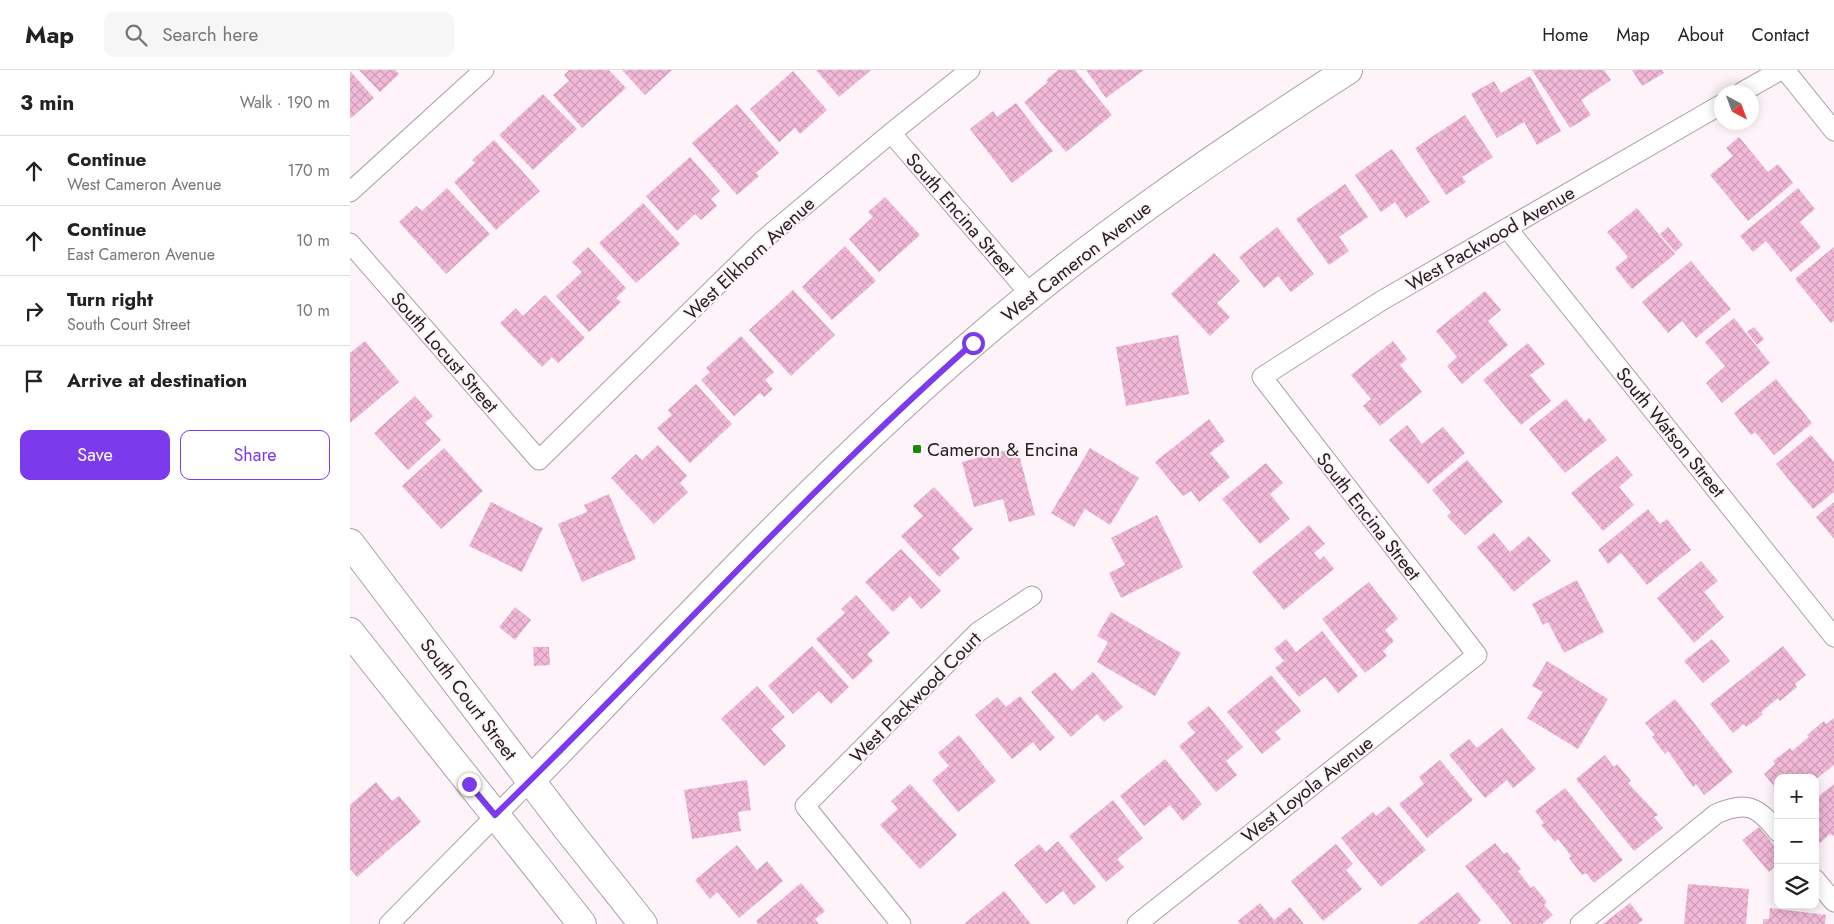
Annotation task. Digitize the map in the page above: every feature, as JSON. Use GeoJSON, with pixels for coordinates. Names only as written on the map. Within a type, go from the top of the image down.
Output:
{"type":"FeatureCollection","features":[{"type":"Feature","properties":{"kind":"street"},"geometry":{"type":"LineString","coordinates":[[350,192],[484,70]]}},
{"type":"Feature","properties":{"kind":"street","name":"West Elkhorn Avenue"},"geometry":{"type":"LineString","coordinates":[[539,460],[762,241],[891,133],[970,70]]}},
{"type":"Feature","properties":{"kind":"street","name":"West Cameron Avenue"},"geometry":{"type":"LineString","coordinates":[[531,780],[768,537],[876,430],[1030,294],[1188,176],[1348,70]]}},
{"type":"Feature","properties":{"kind":"street"},"geometry":{"type":"LineString","coordinates":[[1754,85],[1781,70]]}},
{"type":"Feature","properties":{"kind":"street"},"geometry":{"type":"LineString","coordinates":[[1785,70],[1834,131]]}},
{"type":"Feature","properties":{"kind":"street","name":"West Packwood Avenue"},"geometry":{"type":"LineString","coordinates":[[1262,377],[1381,301],[1714,109]]}},
{"type":"Feature","properties":{"kind":"street","name":"South Encina Street"},"geometry":{"type":"LineString","coordinates":[[891,133],[1030,294]]}},
{"type":"Feature","properties":{"kind":"street","name":"South Watson Street"},"geometry":{"type":"LineString","coordinates":[[1507,228],[1834,637]]}},
{"type":"Feature","properties":{"kind":"street","name":"South Locust Street"},"geometry":{"type":"LineString","coordinates":[[350,243],[539,460]]}},
{"type":"Feature","properties":{"kind":"street","name":"South Encina Street"},"geometry":{"type":"LineString","coordinates":[[1262,377],[1477,655]]}},
{"type":"Feature","properties":{"kind":"street","name":"South Court Street"},"geometry":{"type":"LineString","coordinates":[[350,543],[643,924]]}},
{"type":"Feature","properties":{"kind":"street","name":"West Packwood Court"},"geometry":{"type":"LineString","coordinates":[[901,924],[806,806],[978,632],[1032,596]]}},
{"type":"Feature","properties":{"kind":"street"},"geometry":{"type":"LineString","coordinates":[[350,632],[582,924]]}},
{"type":"Feature","properties":{"kind":"street","name":"West Loyola Avenue"},"geometry":{"type":"LineString","coordinates":[[1137,924],[1477,655]]}},
{"type":"Feature","properties":{"kind":"street"},"geometry":{"type":"LineString","coordinates":[[389,924],[531,780]]}},
{"type":"Feature","properties":{"kind":"street"},"geometry":{"type":"LineString","coordinates":[[1580,924],[1716,814],[1732,807],[1746,806],[1756,810],[1774,828]]}},
{"type":"Feature","properties":{"kind":"street"},"geometry":{"type":"LineString","coordinates":[[1819,883],[1834,902]]}},
{"type":"Feature","properties":{"kind":"building"},"geometry":{"type":"Polygon","coordinates":[[[359,70],[395,70],[399,74],[380,92],[359,70]]]}},
{"type":"Feature","properties":{"kind":"building"},"geometry":{"type":"Polygon","coordinates":[[[569,70],[609,70],[626,88],[582,128],[553,95],[569,81],[564,75],[569,70]]]}},
{"type":"Feature","properties":{"kind":"building"},"geometry":{"type":"Polygon","coordinates":[[[622,70],[672,70],[645,95],[622,70]]]}},
{"type":"Feature","properties":{"kind":"building"},"geometry":{"type":"Polygon","coordinates":[[[816,70],[871,70],[839,97],[816,70]]]}},
{"type":"Feature","properties":{"kind":"building"},"geometry":{"type":"Polygon","coordinates":[[[1058,70],[1075,70],[1112,115],[1066,152],[1024,102],[1048,82],[1046,80],[1058,70]]]}},
{"type":"Feature","properties":{"kind":"building"},"geometry":{"type":"Polygon","coordinates":[[[1086,70],[1144,70],[1106,98],[1086,70]]]}},
{"type":"Feature","properties":{"kind":"building"},"geometry":{"type":"Polygon","coordinates":[[[1532,70],[1604,70],[1611,80],[1581,100],[1591,115],[1570,128],[1532,70]]]}},
{"type":"Feature","properties":{"kind":"building"},"geometry":{"type":"Polygon","coordinates":[[[1632,70],[1662,70],[1664,73],[1642,86],[1632,70]]]}},
{"type":"Feature","properties":{"kind":"building"},"geometry":{"type":"Polygon","coordinates":[[[350,71],[374,98],[351,118],[350,117],[350,71]]]}},
{"type":"Feature","properties":{"kind":"building"},"geometry":{"type":"Polygon","coordinates":[[[793,71],[827,110],[800,134],[795,128],[779,142],[750,109],[793,71]]]}},
{"type":"Feature","properties":{"kind":"building"},"geometry":{"type":"Polygon","coordinates":[[[1530,76],[1561,131],[1537,145],[1524,122],[1497,138],[1471,94],[1494,81],[1501,93],[1530,76]]]}},
{"type":"Feature","properties":{"kind":"building"},"geometry":{"type":"Polygon","coordinates":[[[543,94],[577,129],[533,170],[499,135],[543,94]]]}},
{"type":"Feature","properties":{"kind":"building"},"geometry":{"type":"Polygon","coordinates":[[[1016,103],[1053,151],[1012,183],[970,129],[993,111],[997,117],[1016,103]]]}},
{"type":"Feature","properties":{"kind":"building"},"geometry":{"type":"Polygon","coordinates":[[[737,104],[779,153],[756,173],[759,176],[737,195],[692,143],[737,104]]]}},
{"type":"Feature","properties":{"kind":"building"},"geometry":{"type":"Polygon","coordinates":[[[1465,115],[1493,157],[1462,177],[1466,182],[1446,195],[1415,148],[1465,115]]]}},
{"type":"Feature","properties":{"kind":"building"},"geometry":{"type":"Polygon","coordinates":[[[1739,137],[1768,172],[1778,164],[1793,183],[1748,221],[1710,175],[1733,156],[1726,148],[1739,137]]]}},
{"type":"Feature","properties":{"kind":"building"},"geometry":{"type":"Polygon","coordinates":[[[494,140],[540,191],[496,230],[454,182],[475,163],[472,160],[494,140]]]}},
{"type":"Feature","properties":{"kind":"building"},"geometry":{"type":"Polygon","coordinates":[[[1392,149],[1430,202],[1406,218],[1395,202],[1381,212],[1355,175],[1392,149]]]}},
{"type":"Feature","properties":{"kind":"building"},"geometry":{"type":"Polygon","coordinates":[[[690,157],[720,191],[711,199],[717,206],[701,220],[695,214],[677,231],[646,196],[690,157]]]}},
{"type":"Feature","properties":{"kind":"building"},"geometry":{"type":"Polygon","coordinates":[[[1345,184],[1368,217],[1339,237],[1349,251],[1329,265],[1296,219],[1345,184]]]}},
{"type":"Feature","properties":{"kind":"building"},"geometry":{"type":"Polygon","coordinates":[[[447,188],[490,234],[446,274],[399,222],[416,206],[422,211],[447,188]]]}},
{"type":"Feature","properties":{"kind":"building"},"geometry":{"type":"Polygon","coordinates":[[[1798,188],[1815,209],[1800,222],[1821,247],[1791,272],[1766,241],[1753,252],[1740,236],[1798,188]]]}},
{"type":"Feature","properties":{"kind":"building"},"geometry":{"type":"Polygon","coordinates":[[[885,197],[920,235],[879,272],[849,239],[873,217],[868,212],[885,197]]]}},
{"type":"Feature","properties":{"kind":"building"},"geometry":{"type":"Polygon","coordinates":[[[643,203],[680,244],[636,283],[599,243],[643,203]]]}},
{"type":"Feature","properties":{"kind":"building"},"geometry":{"type":"Polygon","coordinates":[[[1637,208],[1675,254],[1632,289],[1615,268],[1628,257],[1607,232],[1637,208]]]}},
{"type":"Feature","properties":{"kind":"building"},"geometry":{"type":"Polygon","coordinates":[[[1277,227],[1314,274],[1291,292],[1278,276],[1264,288],[1239,257],[1277,227]]]}},
{"type":"Feature","properties":{"kind":"building"},"geometry":{"type":"Polygon","coordinates":[[[1668,227],[1683,245],[1675,252],[1660,234],[1668,227]]]}},
{"type":"Feature","properties":{"kind":"building"},"geometry":{"type":"Polygon","coordinates":[[[845,246],[876,281],[832,320],[802,287],[845,246]]]}},
{"type":"Feature","properties":{"kind":"building"},"geometry":{"type":"Polygon","coordinates":[[[588,247],[626,288],[616,298],[621,302],[589,332],[556,296],[582,272],[572,262],[588,247]]]}},
{"type":"Feature","properties":{"kind":"building"},"geometry":{"type":"Polygon","coordinates":[[[1834,247],[1834,321],[1831,323],[1795,279],[1834,247]]]}},
{"type":"Feature","properties":{"kind":"building"},"geometry":{"type":"Polygon","coordinates":[[[1214,253],[1240,281],[1217,303],[1230,317],[1210,336],[1171,294],[1214,253]]]}},
{"type":"Feature","properties":{"kind":"building"},"geometry":{"type":"Polygon","coordinates":[[[1691,261],[1731,309],[1696,338],[1682,321],[1668,333],[1642,302],[1691,261]]]}},
{"type":"Feature","properties":{"kind":"building"},"geometry":{"type":"Polygon","coordinates":[[[793,290],[835,335],[791,376],[749,330],[793,290]]]}},
{"type":"Feature","properties":{"kind":"building"},"geometry":{"type":"Polygon","coordinates":[[[1485,291],[1501,310],[1488,321],[1508,345],[1462,384],[1447,366],[1457,357],[1436,331],[1485,291]]]}},
{"type":"Feature","properties":{"kind":"building"},"geometry":{"type":"Polygon","coordinates":[[[545,295],[585,338],[558,363],[552,357],[542,367],[500,323],[516,308],[523,316],[545,295]]]}},
{"type":"Feature","properties":{"kind":"building"},"geometry":{"type":"Polygon","coordinates":[[[1734,318],[1770,363],[1722,403],[1706,383],[1725,366],[1705,342],[1734,318]]]}},
{"type":"Feature","properties":{"kind":"building"},"geometry":{"type":"Polygon","coordinates":[[[1754,327],[1764,339],[1757,345],[1747,332],[1754,327]]]}},
{"type":"Feature","properties":{"kind":"building"},"geometry":{"type":"Polygon","coordinates":[[[1178,335],[1189,394],[1126,406],[1116,347],[1178,335]]]}},
{"type":"Feature","properties":{"kind":"building"},"geometry":{"type":"Polygon","coordinates":[[[741,336],[774,372],[765,380],[773,389],[764,397],[760,393],[734,416],[701,380],[710,372],[706,368],[741,336]]]}},
{"type":"Feature","properties":{"kind":"building"},"geometry":{"type":"Polygon","coordinates":[[[365,341],[399,382],[350,423],[350,353],[365,341]]]}},
{"type":"Feature","properties":{"kind":"building"},"geometry":{"type":"Polygon","coordinates":[[[1393,341],[1407,359],[1400,365],[1422,392],[1380,426],[1363,406],[1371,399],[1351,375],[1393,341]]]}},
{"type":"Feature","properties":{"kind":"building"},"geometry":{"type":"Polygon","coordinates":[[[1528,343],[1545,364],[1530,375],[1551,401],[1521,425],[1483,380],[1528,343]]]}},
{"type":"Feature","properties":{"kind":"building"},"geometry":{"type":"Polygon","coordinates":[[[1776,379],[1812,423],[1774,455],[1755,432],[1751,435],[1734,413],[1776,379]]]}},
{"type":"Feature","properties":{"kind":"building"},"geometry":{"type":"Polygon","coordinates":[[[696,384],[732,424],[690,463],[657,428],[672,415],[668,410],[696,384]]]}},
{"type":"Feature","properties":{"kind":"building"},"geometry":{"type":"Polygon","coordinates":[[[415,396],[433,416],[425,423],[441,440],[408,470],[374,433],[415,396]]]}},
{"type":"Feature","properties":{"kind":"building"},"geometry":{"type":"Polygon","coordinates":[[[1566,399],[1585,422],[1589,418],[1607,440],[1565,473],[1529,429],[1566,399]]]}},
{"type":"Feature","properties":{"kind":"building"},"geometry":{"type":"Polygon","coordinates":[[[1209,419],[1225,441],[1210,453],[1230,477],[1199,502],[1191,491],[1183,496],[1155,462],[1209,419]]]}},
{"type":"Feature","properties":{"kind":"building"},"geometry":{"type":"Polygon","coordinates":[[[1407,425],[1422,444],[1443,427],[1465,453],[1428,484],[1389,440],[1407,425]]]}},
{"type":"Feature","properties":{"kind":"building"},"geometry":{"type":"Polygon","coordinates":[[[1811,435],[1834,462],[1834,492],[1813,509],[1776,464],[1811,435]]]}},
{"type":"Feature","properties":{"kind":"building"},"geometry":{"type":"Polygon","coordinates":[[[658,445],[687,476],[680,483],[688,492],[654,524],[611,478],[636,454],[642,460],[658,445]]]}},
{"type":"Feature","properties":{"kind":"building"},"geometry":{"type":"Polygon","coordinates":[[[1017,447],[1035,515],[1009,522],[1003,499],[974,507],[962,462],[1017,447]]]}},
{"type":"Feature","properties":{"kind":"building"},"geometry":{"type":"Polygon","coordinates":[[[444,448],[483,491],[441,529],[402,486],[444,448]]]}},
{"type":"Feature","properties":{"kind":"building"},"geometry":{"type":"Polygon","coordinates":[[[1090,448],[1139,478],[1110,525],[1085,509],[1074,527],[1051,513],[1090,448]]]}},
{"type":"Feature","properties":{"kind":"building"},"geometry":{"type":"Polygon","coordinates":[[[1617,456],[1633,475],[1619,487],[1634,505],[1603,531],[1571,493],[1617,456]]]}},
{"type":"Feature","properties":{"kind":"building"},"geometry":{"type":"Polygon","coordinates":[[[1467,460],[1503,502],[1465,535],[1447,516],[1451,512],[1432,490],[1467,460]]]}},
{"type":"Feature","properties":{"kind":"building"},"geometry":{"type":"Polygon","coordinates":[[[1266,463],[1283,483],[1270,494],[1290,519],[1260,544],[1222,499],[1266,463]]]}},
{"type":"Feature","properties":{"kind":"building"},"geometry":{"type":"Polygon","coordinates":[[[934,487],[973,529],[952,549],[960,558],[939,577],[901,536],[923,516],[913,506],[934,487]]]}},
{"type":"Feature","properties":{"kind":"building"},"geometry":{"type":"Polygon","coordinates":[[[609,494],[636,559],[582,582],[558,524],[587,512],[584,505],[609,494]]]}},
{"type":"Feature","properties":{"kind":"building"},"geometry":{"type":"Polygon","coordinates":[[[491,502],[543,528],[522,572],[469,546],[491,502]]]}},
{"type":"Feature","properties":{"kind":"building"},"geometry":{"type":"Polygon","coordinates":[[[1834,502],[1834,539],[1816,517],[1834,502]]]}},
{"type":"Feature","properties":{"kind":"building"},"geometry":{"type":"Polygon","coordinates":[[[1648,509],[1660,524],[1667,519],[1691,550],[1647,585],[1621,553],[1608,564],[1598,550],[1648,509]]]}},
{"type":"Feature","properties":{"kind":"building"},"geometry":{"type":"Polygon","coordinates":[[[1157,515],[1183,567],[1121,598],[1109,573],[1125,565],[1111,538],[1157,515]]]}},
{"type":"Feature","properties":{"kind":"building"},"geometry":{"type":"Polygon","coordinates":[[[1309,525],[1325,544],[1314,553],[1320,560],[1324,556],[1334,569],[1284,610],[1252,572],[1309,525]]]}},
{"type":"Feature","properties":{"kind":"building"},"geometry":{"type":"Polygon","coordinates":[[[1494,533],[1510,552],[1529,536],[1551,561],[1514,592],[1477,547],[1494,533]]]}},
{"type":"Feature","properties":{"kind":"building"},"geometry":{"type":"Polygon","coordinates":[[[901,549],[941,591],[921,609],[910,596],[893,612],[865,582],[901,549]]]}},
{"type":"Feature","properties":{"kind":"building"},"geometry":{"type":"Polygon","coordinates":[[[1701,561],[1718,581],[1704,592],[1724,617],[1694,643],[1657,598],[1701,561]]]}},
{"type":"Feature","properties":{"kind":"building"},"geometry":{"type":"Polygon","coordinates":[[[1577,580],[1604,632],[1564,653],[1548,622],[1543,625],[1532,604],[1577,580]]]}},
{"type":"Feature","properties":{"kind":"building"},"geometry":{"type":"Polygon","coordinates":[[[1369,582],[1398,619],[1385,630],[1394,641],[1383,651],[1387,656],[1365,673],[1322,619],[1369,582]]]}},
{"type":"Feature","properties":{"kind":"building"},"geometry":{"type":"Polygon","coordinates":[[[856,595],[890,633],[867,654],[873,661],[853,680],[816,639],[845,613],[841,609],[856,595]]]}},
{"type":"Feature","properties":{"kind":"building"},"geometry":{"type":"Polygon","coordinates":[[[515,607],[531,620],[515,640],[499,627],[515,607]]]}},
{"type":"Feature","properties":{"kind":"building"},"geometry":{"type":"Polygon","coordinates":[[[1111,612],[1181,653],[1155,696],[1097,662],[1108,642],[1097,636],[1111,612]]]}},
{"type":"Feature","properties":{"kind":"building"},"geometry":{"type":"Polygon","coordinates":[[[1322,631],[1358,676],[1338,693],[1325,677],[1299,697],[1275,668],[1284,661],[1274,649],[1286,639],[1296,652],[1322,631]]]}},
{"type":"Feature","properties":{"kind":"building"},"geometry":{"type":"Polygon","coordinates":[[[1712,639],[1730,661],[1703,683],[1684,661],[1712,639]]]}},
{"type":"Feature","properties":{"kind":"building"},"geometry":{"type":"Polygon","coordinates":[[[812,646],[849,687],[831,704],[819,691],[793,714],[768,686],[812,646]]]}},
{"type":"Feature","properties":{"kind":"building"},"geometry":{"type":"Polygon","coordinates":[[[1783,646],[1806,675],[1795,684],[1797,687],[1780,701],[1778,698],[1761,712],[1763,714],[1756,720],[1746,727],[1744,724],[1733,733],[1710,704],[1783,646]]]}},
{"type":"Feature","properties":{"kind":"building"},"geometry":{"type":"Polygon","coordinates":[[[533,647],[549,647],[550,665],[534,666],[533,647]]]}},
{"type":"Feature","properties":{"kind":"building"},"geometry":{"type":"Polygon","coordinates":[[[1547,661],[1608,699],[1578,749],[1527,718],[1543,692],[1532,686],[1547,661]]]}},
{"type":"Feature","properties":{"kind":"building"},"geometry":{"type":"Polygon","coordinates":[[[1055,672],[1072,691],[1093,672],[1123,707],[1104,722],[1097,714],[1071,737],[1031,692],[1055,672]]]}},
{"type":"Feature","properties":{"kind":"building"},"geometry":{"type":"Polygon","coordinates":[[[1271,675],[1301,711],[1275,732],[1281,739],[1262,754],[1227,712],[1271,675]]]}},
{"type":"Feature","properties":{"kind":"building"},"geometry":{"type":"Polygon","coordinates":[[[757,686],[785,717],[771,729],[786,746],[764,766],[721,719],[757,686]]]}},
{"type":"Feature","properties":{"kind":"building"},"geometry":{"type":"Polygon","coordinates":[[[1020,696],[1055,738],[1040,751],[1033,742],[1012,759],[975,715],[997,697],[1006,707],[1020,696]]]}},
{"type":"Feature","properties":{"kind":"building"},"geometry":{"type":"Polygon","coordinates":[[[1675,699],[1733,772],[1704,795],[1696,784],[1693,787],[1668,751],[1665,754],[1652,737],[1655,735],[1645,723],[1675,699]]]}},
{"type":"Feature","properties":{"kind":"building"},"geometry":{"type":"Polygon","coordinates":[[[1209,706],[1243,747],[1226,761],[1237,775],[1216,792],[1179,746],[1195,733],[1187,723],[1209,706]]]}},
{"type":"Feature","properties":{"kind":"building"},"geometry":{"type":"Polygon","coordinates":[[[1834,718],[1834,765],[1819,777],[1819,774],[1774,774],[1774,786],[1764,774],[1775,764],[1773,761],[1790,748],[1792,751],[1824,721],[1826,724],[1834,718]]]}},
{"type":"Feature","properties":{"kind":"building"},"geometry":{"type":"Polygon","coordinates":[[[1502,728],[1536,769],[1513,788],[1507,780],[1485,798],[1449,755],[1469,739],[1477,748],[1502,728]]]}},
{"type":"Feature","properties":{"kind":"building"},"geometry":{"type":"Polygon","coordinates":[[[959,735],[996,781],[958,812],[932,780],[949,766],[938,753],[959,735]]]}},
{"type":"Feature","properties":{"kind":"building"},"geometry":{"type":"Polygon","coordinates":[[[1605,755],[1614,767],[1617,764],[1631,781],[1628,783],[1658,815],[1654,817],[1663,828],[1634,851],[1576,779],[1605,755]]]}},
{"type":"Feature","properties":{"kind":"building"},"geometry":{"type":"Polygon","coordinates":[[[1165,759],[1202,804],[1183,821],[1170,805],[1144,826],[1120,796],[1165,759]]]}},
{"type":"Feature","properties":{"kind":"building"},"geometry":{"type":"Polygon","coordinates":[[[1440,760],[1473,800],[1427,838],[1399,804],[1424,784],[1419,777],[1440,760]]]}},
{"type":"Feature","properties":{"kind":"building"},"geometry":{"type":"Polygon","coordinates":[[[747,780],[751,810],[738,812],[741,831],[692,839],[684,790],[747,780]]]}},
{"type":"Feature","properties":{"kind":"building"},"geometry":{"type":"Polygon","coordinates":[[[376,782],[392,801],[399,796],[421,822],[357,877],[350,869],[350,805],[376,782]]]}},
{"type":"Feature","properties":{"kind":"building"},"geometry":{"type":"Polygon","coordinates":[[[910,784],[957,835],[920,869],[880,825],[898,809],[891,801],[910,784]]]}},
{"type":"Feature","properties":{"kind":"building"},"geometry":{"type":"Polygon","coordinates":[[[1834,784],[1834,836],[1830,834],[1820,843],[1819,842],[1819,796],[1834,784]]]}},
{"type":"Feature","properties":{"kind":"building"},"geometry":{"type":"Polygon","coordinates":[[[1565,788],[1623,860],[1594,883],[1586,873],[1582,875],[1558,839],[1555,842],[1541,825],[1544,823],[1535,811],[1565,788]]]}},
{"type":"Feature","properties":{"kind":"building"},"geometry":{"type":"Polygon","coordinates":[[[1113,800],[1143,838],[1117,859],[1124,867],[1106,882],[1069,836],[1113,800]]]}},
{"type":"Feature","properties":{"kind":"building"},"geometry":{"type":"Polygon","coordinates":[[[1389,806],[1426,850],[1381,887],[1341,838],[1373,812],[1376,816],[1389,806]]]}},
{"type":"Feature","properties":{"kind":"building"},"geometry":{"type":"Polygon","coordinates":[[[1759,827],[1774,845],[1774,868],[1769,872],[1742,840],[1759,827]]]}},
{"type":"Feature","properties":{"kind":"building"},"geometry":{"type":"Polygon","coordinates":[[[1058,841],[1096,887],[1074,905],[1063,891],[1046,904],[1014,865],[1039,844],[1046,852],[1058,841]]]}},
{"type":"Feature","properties":{"kind":"building"},"geometry":{"type":"Polygon","coordinates":[[[1495,843],[1504,854],[1507,852],[1521,869],[1518,871],[1531,888],[1534,886],[1547,902],[1544,905],[1553,915],[1542,924],[1512,924],[1465,866],[1495,843]]]}},
{"type":"Feature","properties":{"kind":"building"},"geometry":{"type":"Polygon","coordinates":[[[1336,844],[1353,864],[1346,870],[1362,889],[1323,921],[1291,881],[1336,844]]]}},
{"type":"Feature","properties":{"kind":"building"},"geometry":{"type":"Polygon","coordinates":[[[737,845],[757,870],[767,861],[783,881],[739,918],[717,892],[710,899],[695,880],[737,845]]]}},
{"type":"Feature","properties":{"kind":"building"},"geometry":{"type":"Polygon","coordinates":[[[801,883],[825,911],[815,919],[819,924],[758,924],[756,921],[801,883]]]}},
{"type":"Feature","properties":{"kind":"building"},"geometry":{"type":"Polygon","coordinates":[[[1688,884],[1749,889],[1746,924],[1684,924],[1688,884]]]}},
{"type":"Feature","properties":{"kind":"building"},"geometry":{"type":"Polygon","coordinates":[[[1004,891],[1031,924],[964,924],[1004,891]]]}},
{"type":"Feature","properties":{"kind":"building"},"geometry":{"type":"Polygon","coordinates":[[[1458,892],[1481,920],[1477,924],[1417,924],[1458,892]]]}},
{"type":"Feature","properties":{"kind":"building"},"geometry":{"type":"Polygon","coordinates":[[[1260,903],[1274,920],[1290,907],[1304,924],[1240,924],[1238,921],[1260,903]]]}},
{"type":"Feature","properties":{"kind":"building"},"geometry":{"type":"Polygon","coordinates":[[[1630,903],[1643,920],[1637,924],[1603,924],[1630,903]]]}},
{"type":"Feature","properties":{"kind":"building"},"geometry":{"type":"Polygon","coordinates":[[[1770,908],[1826,915],[1825,924],[1763,924],[1763,919],[1769,919],[1770,908]]]}},
{"type":"Feature","properties":{"kind":"place","name":"Cameron & Encina"},"geometry":{"type":"Point","coordinates":[917,449]}},
{"type":"Feature","properties":{"kind":"route"},"geometry":{"type":"LineString","coordinates":[[469,784],[495,815],[818,487],[876,430],[973,343]]}}]}
